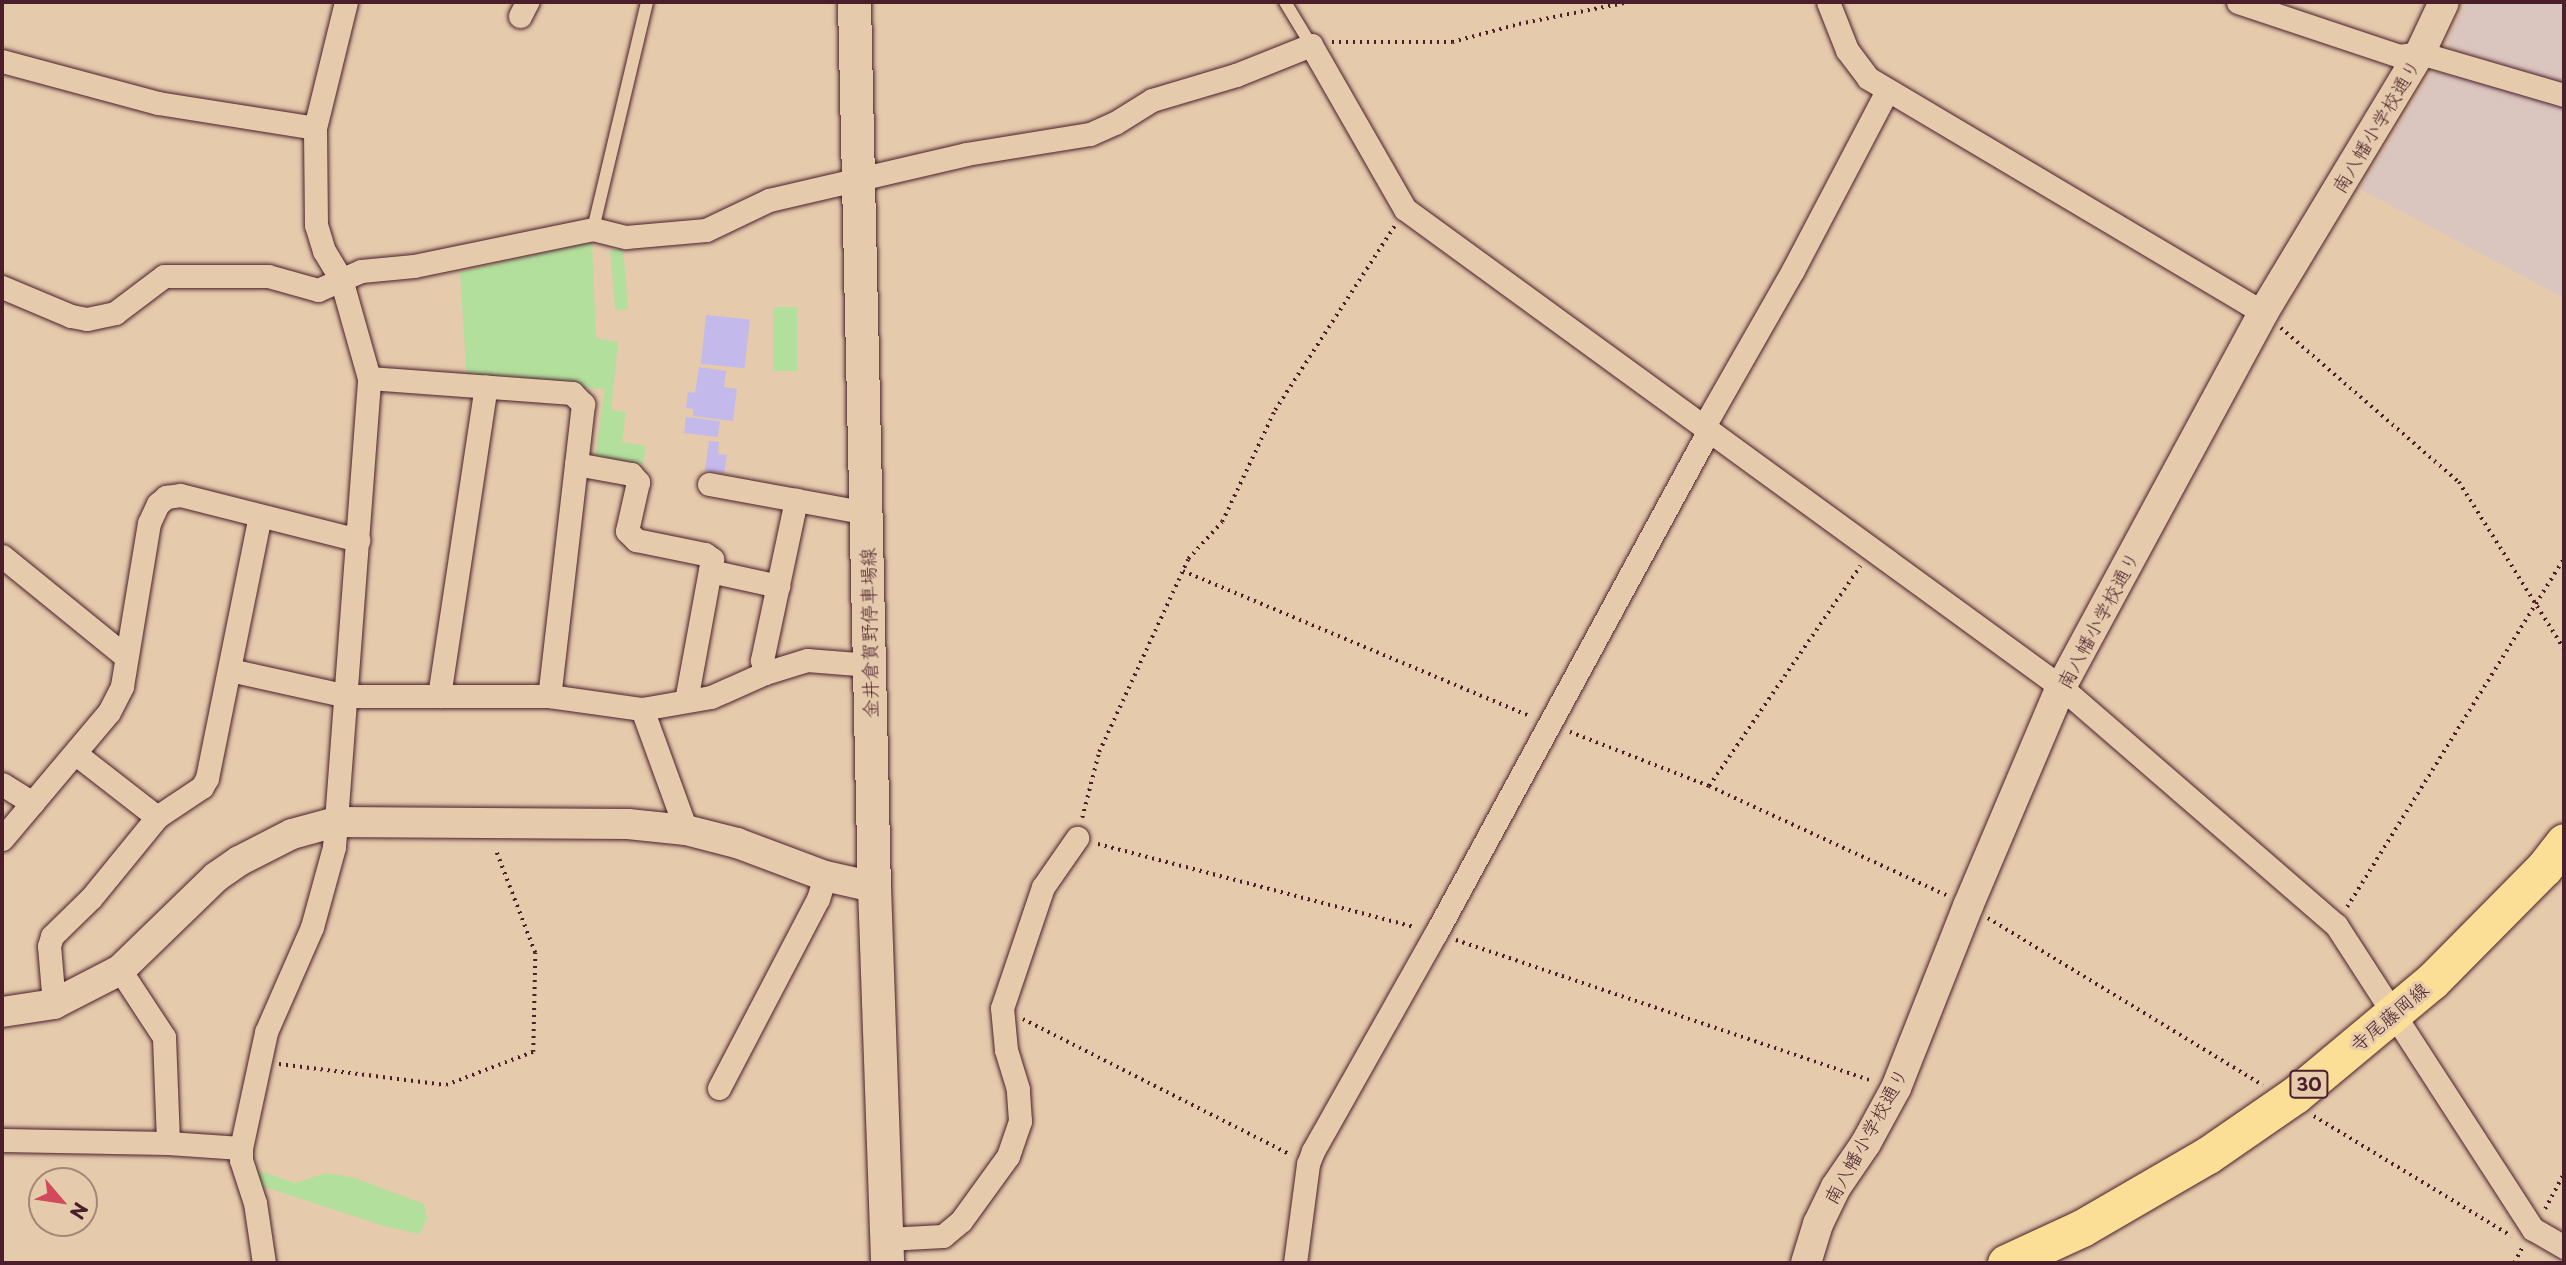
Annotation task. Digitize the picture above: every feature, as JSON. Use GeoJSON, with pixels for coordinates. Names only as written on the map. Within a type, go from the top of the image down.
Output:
{"type":"FeatureCollection","features":[{"type":"Feature","properties":{"kind":"main road","name":"金井倉賀野停車場線"},"geometry":{"type":"LineString","coordinates":[[855,2],[874,887],[886,1251]]}},
{"type":"Feature","properties":{"kind":"main road","name":"寺尾藤岡線"},"geometry":{"type":"LineString","coordinates":[[2006,1263],[2082,1228],[2208,1154],[2288,1100],[2432,981],[2544,869],[2564,842]]}},
{"type":"Feature","properties":{"kind":"street"},"geometry":{"type":"LineString","coordinates":[[264,1263],[255,1203],[241,1160],[241,1149],[266,1032],[312,927],[334,847],[369,378],[341,279],[324,251],[316,225],[315,128],[346,2]]}},
{"type":"Feature","properties":{"kind":"street"},"geometry":{"type":"LineString","coordinates":[[1828,2],[1847,50],[1868,78],[2263,313]]}},
{"type":"Feature","properties":{"kind":"street"},"geometry":{"type":"LineString","coordinates":[[2238,2],[2399,56],[2420,53],[2564,94]]}},
{"type":"Feature","properties":{"kind":"street","name":"南八幡小学校通り"},"geometry":{"type":"LineString","coordinates":[[1806,1263],[1818,1224],[1836,1188],[1866,1143],[1896,1088],[1968,906],[2061,687],[2263,313],[2420,53],[2444,2]]}},
{"type":"Feature","properties":{"kind":"street"},"geometry":{"type":"LineString","coordinates":[[2,287],[71,316],[87,318],[115,313],[164,276],[268,276],[318,290],[361,271],[414,266],[593,229],[626,237],[706,230],[769,200],[966,154],[1090,134],[1115,123],[1152,100],[1236,75],[1311,45],[1405,209],[2061,687],[2336,925],[2533,1229],[2564,1247]]}},
{"type":"Feature","properties":{"kind":"street"},"geometry":{"type":"LineString","coordinates":[[2,61],[158,103],[315,128]]}},
{"type":"Feature","properties":{"kind":"street"},"geometry":{"type":"LineString","coordinates":[[1295,1263],[1308,1164],[1549,724],[1887,91]]}},
{"type":"Feature","properties":{"kind":"street"},"geometry":{"type":"LineString","coordinates":[[369,378],[572,393],[583,404],[549,696]]}},
{"type":"Feature","properties":{"kind":"street"},"geometry":{"type":"LineString","coordinates":[[439,696],[486,387]]}},
{"type":"Feature","properties":{"kind":"street"},"geometry":{"type":"LineString","coordinates":[[576,464],[631,474],[638,482],[627,531],[635,540],[705,554],[712,559],[686,701]]}},
{"type":"Feature","properties":{"kind":"street"},"geometry":{"type":"LineString","coordinates":[[709,484],[867,513]]}},
{"type":"Feature","properties":{"kind":"street"},"geometry":{"type":"LineString","coordinates":[[2,839],[109,712],[122,686],[149,523],[158,503],[166,497],[180,495],[358,540]]}},
{"type":"Feature","properties":{"kind":"street"},"geometry":{"type":"LineString","coordinates":[[765,673],[762,660],[796,500]]}},
{"type":"Feature","properties":{"kind":"street"},"geometry":{"type":"LineString","coordinates":[[54,1003],[49,946],[52,936],[90,898],[157,817],[202,787],[208,778],[260,516]]}},
{"type":"Feature","properties":{"kind":"street"},"geometry":{"type":"LineString","coordinates":[[2,556],[125,656]]}},
{"type":"Feature","properties":{"kind":"street"},"geometry":{"type":"LineString","coordinates":[[710,571],[778,586]]}},
{"type":"Feature","properties":{"kind":"street"},"geometry":{"type":"LineString","coordinates":[[230,670],[347,696],[549,696],[642,709],[711,697],[765,673],[807,660],[870,665]]}},
{"type":"Feature","properties":{"kind":"street"},"geometry":{"type":"LineString","coordinates":[[642,709],[686,830]]}},
{"type":"Feature","properties":{"kind":"street"},"geometry":{"type":"LineString","coordinates":[[76,754],[157,817]]}},
{"type":"Feature","properties":{"kind":"street"},"geometry":{"type":"LineString","coordinates":[[2,784],[32,803]]}},
{"type":"Feature","properties":{"kind":"street"},"geometry":{"type":"LineString","coordinates":[[2,1012],[54,1003],[120,970],[216,877],[239,861],[292,834],[336,822],[628,824],[686,830],[737,844],[825,876],[874,887]]}},
{"type":"Feature","properties":{"kind":"street"},"geometry":{"type":"LineString","coordinates":[[886,1251],[943,1236],[968,1212],[1008,1156],[1020,1121],[1018,1089],[1006,1050],[1002,1008],[1044,887],[1077,838]]}},
{"type":"Feature","properties":{"kind":"street"},"geometry":{"type":"LineString","coordinates":[[719,1088],[818,899],[825,876]]}},
{"type":"Feature","properties":{"kind":"street"},"geometry":{"type":"LineString","coordinates":[[120,970],[164,1037],[168,1143]]}},
{"type":"Feature","properties":{"kind":"street"},"geometry":{"type":"LineString","coordinates":[[2,1140],[168,1143],[241,1149]]}},
{"type":"Feature","properties":{"kind":"lane"},"geometry":{"type":"LineString","coordinates":[[593,229],[646,2]]}},
{"type":"Feature","properties":{"kind":"lane"},"geometry":{"type":"LineString","coordinates":[[1285,2],[1311,45]]}},
{"type":"Feature","properties":{"kind":"path"},"geometry":{"type":"LineString","coordinates":[[1311,45],[1347,40],[1452,42],[1519,24],[1629,2]]}},
{"type":"Feature","properties":{"kind":"path"},"geometry":{"type":"LineString","coordinates":[[1405,209],[1275,410],[1223,522],[1188,559],[1099,752],[1077,838],[1436,933],[1896,1088]]}},
{"type":"Feature","properties":{"kind":"path"},"geometry":{"type":"LineString","coordinates":[[2263,313],[2459,482],[2564,649]]}},
{"type":"Feature","properties":{"kind":"path"},"geometry":{"type":"LineString","coordinates":[[1709,786],[1871,550]]}},
{"type":"Feature","properties":{"kind":"path"},"geometry":{"type":"LineString","coordinates":[[2336,925],[2564,559]]}},
{"type":"Feature","properties":{"kind":"path"},"geometry":{"type":"LineString","coordinates":[[1183,571],[1549,724],[1709,786],[1968,906],[2524,1244]]}},
{"type":"Feature","properties":{"kind":"path"},"geometry":{"type":"LineString","coordinates":[[260,1062],[446,1085],[533,1052],[535,953],[496,851],[492,823]]}},
{"type":"Feature","properties":{"kind":"path"},"geometry":{"type":"LineString","coordinates":[[1002,1008],[1308,1164]]}},
{"type":"Feature","properties":{"kind":"shaded area"},"geometry":{"type":"Polygon","coordinates":[[[2467,2],[2564,2],[2564,85],[2451,48],[2448,39],[2467,2]]]}},
{"type":"Feature","properties":{"kind":"shaded area"},"geometry":{"type":"Polygon","coordinates":[[[2450,71],[2564,107],[2564,298],[2360,189],[2431,74],[2450,71]]]}},
{"type":"Feature","properties":{"kind":"green space"},"geometry":{"type":"Polygon","coordinates":[[[592,242],[596,338],[618,342],[611,410],[626,412],[622,442],[646,446],[643,465],[595,458],[605,389],[467,380],[460,272],[592,242]]]}},
{"type":"Feature","properties":{"kind":"green space"},"geometry":{"type":"Polygon","coordinates":[[[623,249],[628,309],[615,310],[610,250],[623,249]]]}},
{"type":"Feature","properties":{"kind":"green space"},"geometry":{"type":"Polygon","coordinates":[[[773,307],[797,307],[797,371],[773,371],[773,307]]]}},
{"type":"Feature","properties":{"kind":"green space"},"geometry":{"type":"Polygon","coordinates":[[[257,1170],[295,1183],[326,1173],[355,1178],[424,1204],[427,1218],[420,1234],[384,1226],[262,1186],[257,1170]]]}},
{"type":"Feature","properties":{"kind":"building"},"geometry":{"type":"Polygon","coordinates":[[[706,315],[750,320],[745,368],[701,364],[706,315]]]}},
{"type":"Feature","properties":{"kind":"building"},"geometry":{"type":"Polygon","coordinates":[[[699,367],[726,371],[724,387],[737,389],[733,421],[693,416],[693,409],[686,408],[688,392],[695,393],[699,367]]]}},
{"type":"Feature","properties":{"kind":"building"},"geometry":{"type":"Polygon","coordinates":[[[686,417],[720,421],[718,437],[684,433],[686,417]]]}},
{"type":"Feature","properties":{"kind":"building"},"geometry":{"type":"Polygon","coordinates":[[[709,441],[719,442],[718,454],[727,455],[724,473],[705,471],[709,441]]]}}]}
